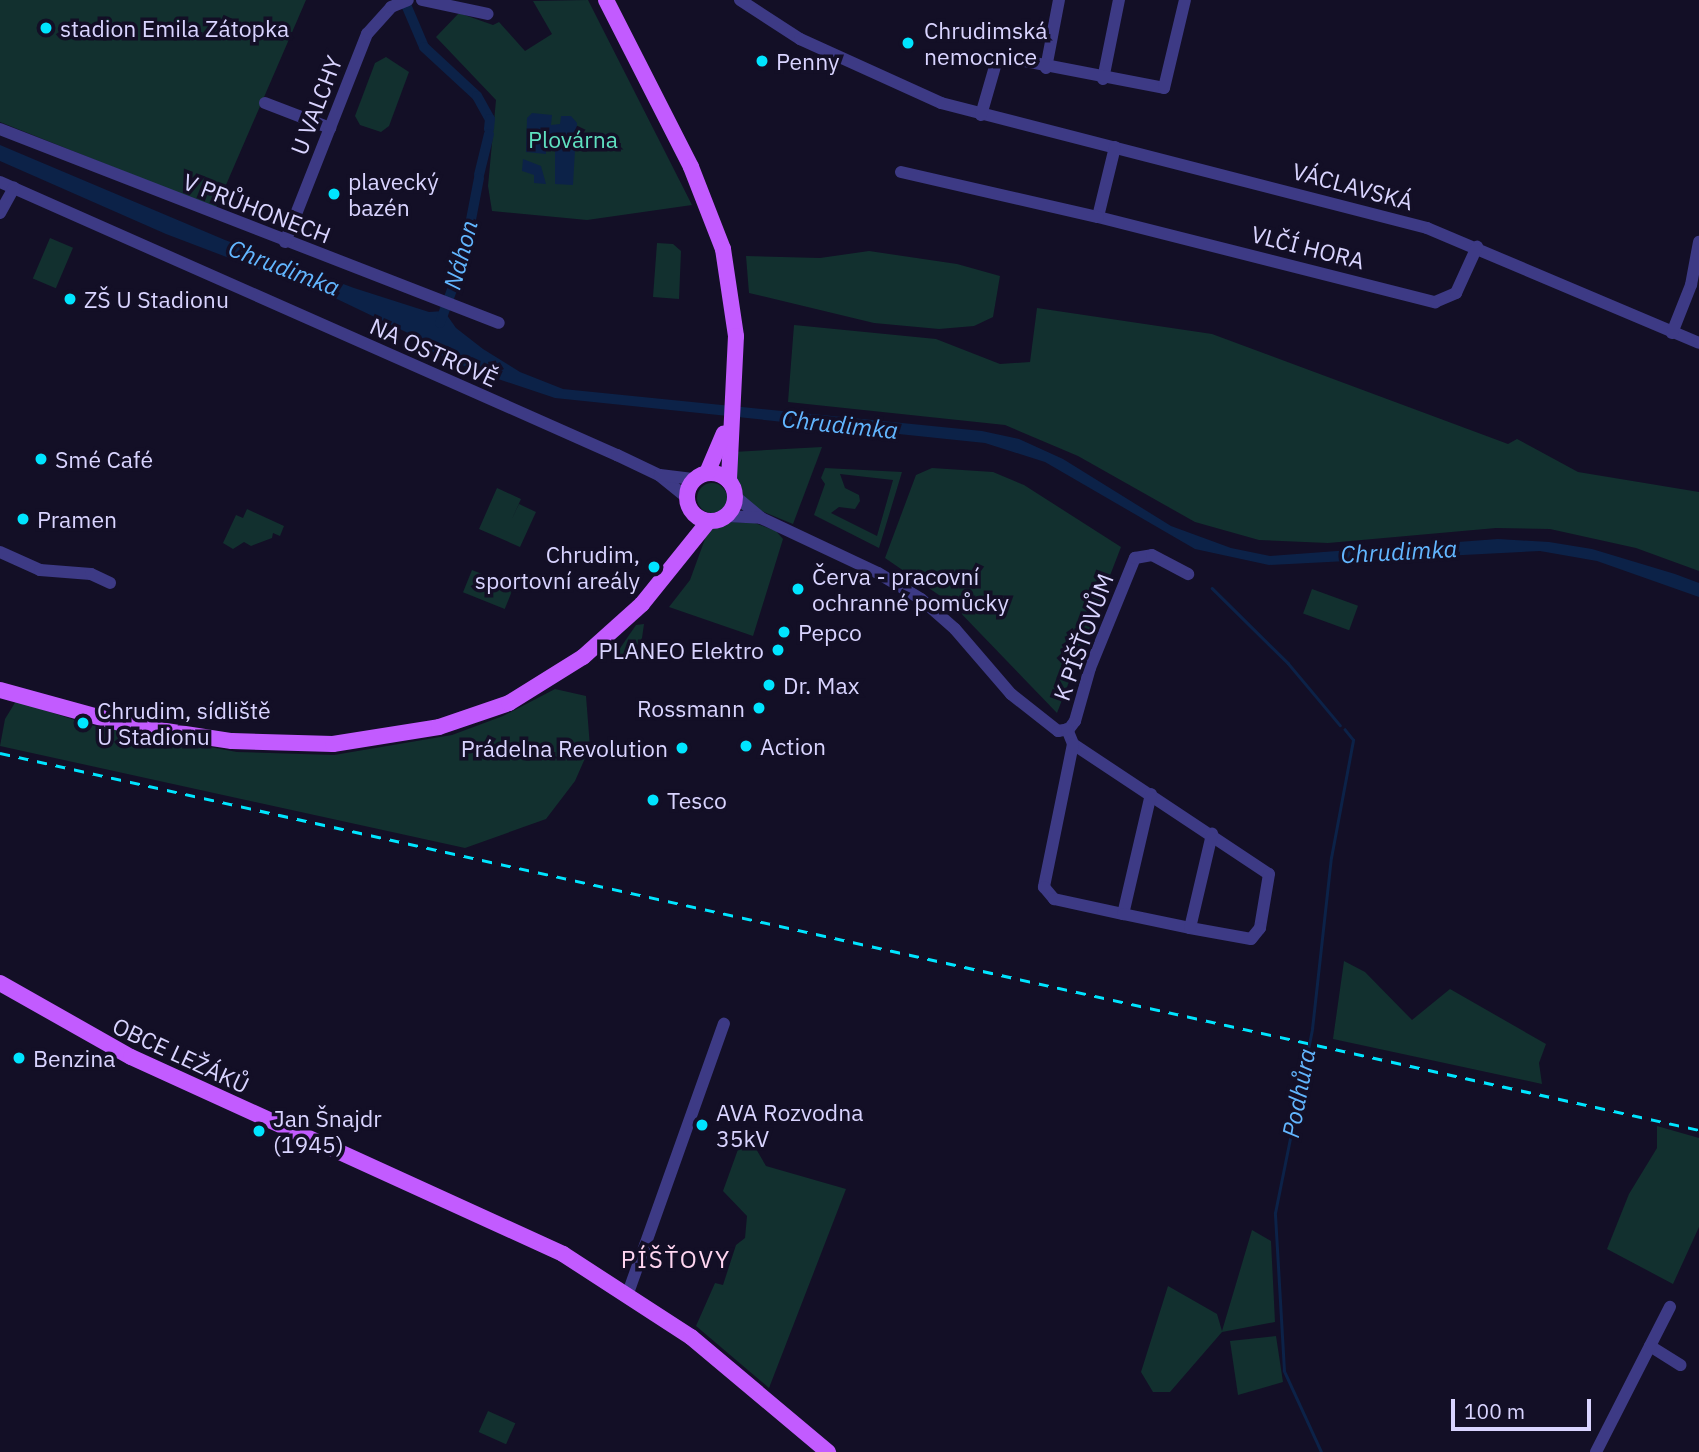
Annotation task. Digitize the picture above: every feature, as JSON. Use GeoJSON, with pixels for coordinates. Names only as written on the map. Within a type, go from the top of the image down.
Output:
{"type":"FeatureCollection","features":[{"type":"Feature","properties":{"kind":"main road"},"geometry":{"type":"LineString","coordinates":[[596,0],[677,153],[729,274]]}},
{"type":"Feature","properties":{"kind":"main road"},"geometry":{"type":"LineString","coordinates":[[0,690],[116,723],[232,741],[315,745],[409,734],[495,709],[548,681],[623,622],[708,522],[727,516],[732,489],[727,438],[735,393],[736,323],[729,274],[701,190],[606,0]]}},
{"type":"Feature","properties":{"kind":"main road"},"geometry":{"type":"LineString","coordinates":[[674,561],[688,504],[701,476],[727,438]]}},
{"type":"Feature","properties":{"kind":"main road"},"geometry":{"type":"LineString","coordinates":[[701,476],[732,489]]}},
{"type":"Feature","properties":{"kind":"main road"},"geometry":{"type":"LineString","coordinates":[[688,504],[708,522]]}},
{"type":"Feature","properties":{"kind":"main road","name":"OBCE LEŽÁKŮ"},"geometry":{"type":"LineString","coordinates":[[0,983],[97,1041],[516,1230],[614,1283],[701,1345],[828,1452]]}},
{"type":"Feature","properties":{"kind":"street","name":"U VALCHY"},"geometry":{"type":"LineString","coordinates":[[285,242],[369,29],[394,5],[408,0]]}},
{"type":"Feature","properties":{"kind":"street"},"geometry":{"type":"LineString","coordinates":[[422,0],[488,14]]}},
{"type":"Feature","properties":{"kind":"street","name":"VÁCLAVSKÁ"},"geometry":{"type":"LineString","coordinates":[[740,0],[800,39],[922,96],[981,115],[1392,217],[1477,247],[1699,343]]}},
{"type":"Feature","properties":{"kind":"street"},"geometry":{"type":"LineString","coordinates":[[1046,68],[1059,0]]}},
{"type":"Feature","properties":{"kind":"street"},"geometry":{"type":"LineString","coordinates":[[1103,79],[1119,0]]}},
{"type":"Feature","properties":{"kind":"street"},"geometry":{"type":"LineString","coordinates":[[981,115],[996,56],[1103,79],[1164,88],[1185,0]]}},
{"type":"Feature","properties":{"kind":"street"},"geometry":{"type":"LineString","coordinates":[[265,103],[330,128]]}},
{"type":"Feature","properties":{"kind":"street","name":"V PRŮHONECH"},"geometry":{"type":"LineString","coordinates":[[0,129],[499,323]]}},
{"type":"Feature","properties":{"kind":"street"},"geometry":{"type":"LineString","coordinates":[[1098,217],[1115,147]]}},
{"type":"Feature","properties":{"kind":"street","name":"VLČÍ HORA"},"geometry":{"type":"LineString","coordinates":[[901,172],[1098,217],[1435,302],[1456,293],[1477,247]]}},
{"type":"Feature","properties":{"kind":"street","name":"NA OSTROVĚ"},"geometry":{"type":"LineString","coordinates":[[0,182],[659,475],[688,504]]}},
{"type":"Feature","properties":{"kind":"street"},"geometry":{"type":"LineString","coordinates":[[0,213],[15,188]]}},
{"type":"Feature","properties":{"kind":"street"},"geometry":{"type":"LineString","coordinates":[[1672,333],[1696,275],[1699,242]]}},
{"type":"Feature","properties":{"kind":"street","name":"NA OSTROVĚ"},"geometry":{"type":"LineString","coordinates":[[659,475],[701,476]]}},
{"type":"Feature","properties":{"kind":"street"},"geometry":{"type":"LineString","coordinates":[[732,489],[761,518]]}},
{"type":"Feature","properties":{"kind":"street"},"geometry":{"type":"LineString","coordinates":[[727,516],[761,518]]}},
{"type":"Feature","properties":{"kind":"street","name":"K PÍŠŤOVŮM"},"geometry":{"type":"LineString","coordinates":[[761,518],[862,565],[935,610],[1020,703],[1054,729],[1068,729],[1075,721],[1090,668],[1135,558],[1152,555],[1188,574]]}},
{"type":"Feature","properties":{"kind":"street"},"geometry":{"type":"LineString","coordinates":[[0,552],[40,570],[94,575],[110,583]]}},
{"type":"Feature","properties":{"kind":"street"},"geometry":{"type":"LineString","coordinates":[[1068,729],[1073,744],[1044,887],[1054,899],[1247,940],[1258,932],[1269,873],[1073,744]]}},
{"type":"Feature","properties":{"kind":"street"},"geometry":{"type":"LineString","coordinates":[[1123,914],[1151,794]]}},
{"type":"Feature","properties":{"kind":"street"},"geometry":{"type":"LineString","coordinates":[[1189,928],[1212,834]]}},
{"type":"Feature","properties":{"kind":"street"},"geometry":{"type":"LineString","coordinates":[[628,1293],[724,1024]]}},
{"type":"Feature","properties":{"kind":"street"},"geometry":{"type":"LineString","coordinates":[[1596,1452],[1670,1307]]}},
{"type":"Feature","properties":{"kind":"street"},"geometry":{"type":"LineString","coordinates":[[1650,1346],[1681,1365]]}},
{"type":"Feature","properties":{"kind":"green space"},"geometry":{"type":"Polygon","coordinates":[[[0,0],[306,0],[216,208],[0,122],[0,0]]]}},
{"type":"Feature","properties":{"kind":"green space","name":"Plovárna"},"geometry":{"type":"Polygon","coordinates":[[[588,0],[692,205],[587,220],[492,211],[488,186],[496,100],[436,37],[459,13],[493,25],[499,22],[525,51],[552,34],[533,1],[588,0]]]}},
{"type":"Feature","properties":{"kind":"green space"},"geometry":{"type":"Polygon","coordinates":[[[386,57],[409,72],[389,126],[381,132],[360,125],[355,116],[375,63],[386,57]]]}},
{"type":"Feature","properties":{"kind":"green space"},"geometry":{"type":"Polygon","coordinates":[[[50,238],[73,248],[56,288],[33,279],[50,238]]]}},
{"type":"Feature","properties":{"kind":"green space"},"geometry":{"type":"Polygon","coordinates":[[[657,243],[673,244],[681,251],[679,299],[653,297],[657,243]]]}},
{"type":"Feature","properties":{"kind":"green space"},"geometry":{"type":"Polygon","coordinates":[[[869,251],[957,264],[1000,276],[993,317],[974,326],[939,329],[874,323],[749,293],[746,256],[820,258],[869,251]]]}},
{"type":"Feature","properties":{"kind":"green space"},"geometry":{"type":"Polygon","coordinates":[[[1037,308],[1212,334],[1508,444],[1517,439],[1578,472],[1699,492],[1699,571],[1636,548],[1550,529],[1496,528],[1328,543],[1259,540],[1195,522],[1078,456],[1005,425],[788,402],[794,325],[936,339],[1000,364],[1030,362],[1037,308]]]}},
{"type":"Feature","properties":{"kind":"green space"},"geometry":{"type":"Polygon","coordinates":[[[822,447],[793,524],[752,507],[741,497],[734,480],[733,452],[822,447]]]}},
{"type":"Feature","properties":{"kind":"green space"},"geometry":{"type":"Polygon","coordinates":[[[825,468],[902,472],[879,548],[814,515],[825,484],[821,478],[825,468]],[[840,474],[845,488],[859,495],[860,501],[855,509],[839,507],[831,513],[877,536],[893,480],[840,474]]]}},
{"type":"Feature","properties":{"kind":"green space"},"geometry":{"type":"Polygon","coordinates":[[[932,468],[993,472],[1024,485],[1121,547],[1057,713],[952,604],[885,558],[916,475],[932,468]]]}},
{"type":"Feature","properties":{"kind":"green space"},"geometry":{"type":"Polygon","coordinates":[[[712,483],[722,488],[727,498],[722,508],[712,513],[702,508],[697,498],[702,488],[712,483]]]}},
{"type":"Feature","properties":{"kind":"green space"},"geometry":{"type":"Polygon","coordinates":[[[497,488],[521,499],[511,521],[519,504],[536,512],[520,547],[479,529],[497,488]]]}},
{"type":"Feature","properties":{"kind":"green space"},"geometry":{"type":"Polygon","coordinates":[[[247,509],[284,526],[280,536],[273,533],[272,538],[251,546],[244,542],[233,549],[223,543],[236,515],[243,518],[247,509]]]}},
{"type":"Feature","properties":{"kind":"green space"},"geometry":{"type":"Polygon","coordinates":[[[728,522],[755,523],[776,531],[783,539],[753,636],[669,607],[690,580],[709,528],[728,522]]]}},
{"type":"Feature","properties":{"kind":"green space"},"geometry":{"type":"Polygon","coordinates":[[[472,570],[514,587],[505,609],[463,592],[472,570]]]}},
{"type":"Feature","properties":{"kind":"green space"},"geometry":{"type":"Polygon","coordinates":[[[1312,589],[1358,606],[1349,630],[1303,613],[1312,589]]]}},
{"type":"Feature","properties":{"kind":"green space"},"geometry":{"type":"Polygon","coordinates":[[[644,624],[642,638],[628,658],[614,657],[636,625],[644,624]]]}},
{"type":"Feature","properties":{"kind":"green space"},"geometry":{"type":"Polygon","coordinates":[[[555,689],[586,696],[590,747],[575,781],[546,819],[465,848],[0,746],[5,719],[16,701],[90,725],[237,752],[334,755],[452,735],[503,716],[555,689]]]}},
{"type":"Feature","properties":{"kind":"green space"},"geometry":{"type":"Polygon","coordinates":[[[1344,961],[1365,972],[1412,1020],[1450,989],[1546,1044],[1539,1063],[1542,1084],[1333,1039],[1344,961]]]}},
{"type":"Feature","properties":{"kind":"green space"},"geometry":{"type":"Polygon","coordinates":[[[1657,1126],[1699,1138],[1699,1227],[1673,1284],[1607,1249],[1629,1194],[1657,1148],[1657,1126]]]}},
{"type":"Feature","properties":{"kind":"green space"},"geometry":{"type":"Polygon","coordinates":[[[745,1130],[766,1166],[846,1189],[769,1388],[696,1326],[715,1283],[723,1285],[736,1245],[745,1238],[747,1216],[723,1191],[745,1130]]]}},
{"type":"Feature","properties":{"kind":"green space"},"geometry":{"type":"Polygon","coordinates":[[[1252,1230],[1271,1241],[1275,1322],[1222,1332],[1170,1392],[1153,1392],[1141,1372],[1168,1286],[1217,1314],[1222,1331],[1252,1230]]]}},
{"type":"Feature","properties":{"kind":"green space"},"geometry":{"type":"Polygon","coordinates":[[[1276,1336],[1283,1382],[1238,1395],[1230,1341],[1276,1336]]]}},
{"type":"Feature","properties":{"kind":"green space"},"geometry":{"type":"Polygon","coordinates":[[[488,1411],[515,1423],[506,1444],[479,1432],[488,1411]]]}},
{"type":"Feature","properties":{"kind":"water"},"geometry":{"type":"Polygon","coordinates":[[[532,113],[552,115],[551,125],[560,124],[561,116],[571,116],[577,123],[576,144],[569,149],[575,150],[573,185],[555,184],[555,140],[546,141],[546,154],[526,152],[527,118],[532,113]]]}},
{"type":"Feature","properties":{"kind":"water","name":"Chrudimka"},"geometry":{"type":"Polygon","coordinates":[[[0,145],[225,240],[354,288],[429,312],[444,311],[456,328],[483,349],[520,372],[563,389],[982,431],[1019,439],[1063,459],[1171,526],[1231,548],[1270,556],[1498,539],[1549,542],[1592,549],[1675,574],[1699,583],[1699,597],[1597,561],[1540,551],[1269,565],[1195,549],[1045,462],[985,443],[555,398],[480,373],[430,351],[408,333],[337,299],[166,234],[0,161],[0,145]]]}},
{"type":"Feature","properties":{"kind":"water"},"geometry":{"type":"Polygon","coordinates":[[[523,159],[541,166],[546,184],[534,183],[534,175],[522,171],[523,159]]]}},
{"type":"Feature","properties":{"kind":"waterway","name":"Náhon"},"geometry":{"type":"LineString","coordinates":[[404,0],[424,47],[477,96],[490,119],[489,129]]}},
{"type":"Feature","properties":{"kind":"waterway","name":"Náhon"},"geometry":{"type":"LineString","coordinates":[[479,175],[489,134]]}},
{"type":"Feature","properties":{"kind":"waterway","name":"Náhon"},"geometry":{"type":"LineString","coordinates":[[440,323],[464,256],[479,178]]}},
{"type":"Feature","properties":{"kind":"waterway","name":"Podhůra"},"geometry":{"type":"LineString","coordinates":[[1212,588],[1288,663],[1340,725]]}},
{"type":"Feature","properties":{"kind":"waterway","name":"Podhůra"},"geometry":{"type":"LineString","coordinates":[[1321,1452],[1284,1371],[1275,1213],[1312,1029],[1331,858],[1353,740],[1345,730]]}},
{"type":"Feature","properties":{"kind":"railway"},"geometry":{"type":"LineString","coordinates":[[0,753],[1699,1130]]}},
{"type":"Feature","properties":{"kind":"place","name":"stadion Emila Zátopka"},"geometry":{"type":"Point","coordinates":[46,28]}},
{"type":"Feature","properties":{"kind":"place","name":"Chrudimská nemocnice"},"geometry":{"type":"Point","coordinates":[908,43]}},
{"type":"Feature","properties":{"kind":"place","name":"Penny"},"geometry":{"type":"Point","coordinates":[762,61]}},
{"type":"Feature","properties":{"kind":"place","name":"plavecký bazén"},"geometry":{"type":"Point","coordinates":[334,194]}},
{"type":"Feature","properties":{"kind":"place","name":"ZŠ U Stadionu"},"geometry":{"type":"Point","coordinates":[70,299]}},
{"type":"Feature","properties":{"kind":"place","name":"Smé Café"},"geometry":{"type":"Point","coordinates":[41,459]}},
{"type":"Feature","properties":{"kind":"place","name":"Pramen"},"geometry":{"type":"Point","coordinates":[23,519]}},
{"type":"Feature","properties":{"kind":"place","name":"Chrudim, sportovní areály"},"geometry":{"type":"Point","coordinates":[654,567]}},
{"type":"Feature","properties":{"kind":"place","name":"Červa - pracovní ochranné pomůcky"},"geometry":{"type":"Point","coordinates":[798,589]}},
{"type":"Feature","properties":{"kind":"place","name":"Pepco"},"geometry":{"type":"Point","coordinates":[784,632]}},
{"type":"Feature","properties":{"kind":"place","name":"PLANEO Elektro"},"geometry":{"type":"Point","coordinates":[778,650]}},
{"type":"Feature","properties":{"kind":"place","name":"Dr. Max"},"geometry":{"type":"Point","coordinates":[769,685]}},
{"type":"Feature","properties":{"kind":"place","name":"Rossmann"},"geometry":{"type":"Point","coordinates":[759,708]}},
{"type":"Feature","properties":{"kind":"place","name":"Chrudim, sídliště U Stadionu"},"geometry":{"type":"Point","coordinates":[83,723]}},
{"type":"Feature","properties":{"kind":"place","name":"Action"},"geometry":{"type":"Point","coordinates":[746,746]}},
{"type":"Feature","properties":{"kind":"place","name":"Prádelna Revolution"},"geometry":{"type":"Point","coordinates":[682,748]}},
{"type":"Feature","properties":{"kind":"place","name":"Tesco"},"geometry":{"type":"Point","coordinates":[653,800]}},
{"type":"Feature","properties":{"kind":"place","name":"Benzina"},"geometry":{"type":"Point","coordinates":[19,1058]}},
{"type":"Feature","properties":{"kind":"place","name":"AVA Rozvodna 35kV"},"geometry":{"type":"Point","coordinates":[702,1125]}},
{"type":"Feature","properties":{"kind":"place","name":"Jan Šnajdr (1945)"},"geometry":{"type":"Point","coordinates":[259,1131]}},
{"type":"Feature","properties":{"kind":"district","name":"PÍŠŤOVY"},"geometry":{"type":"Point","coordinates":[676,1260]}}]}
